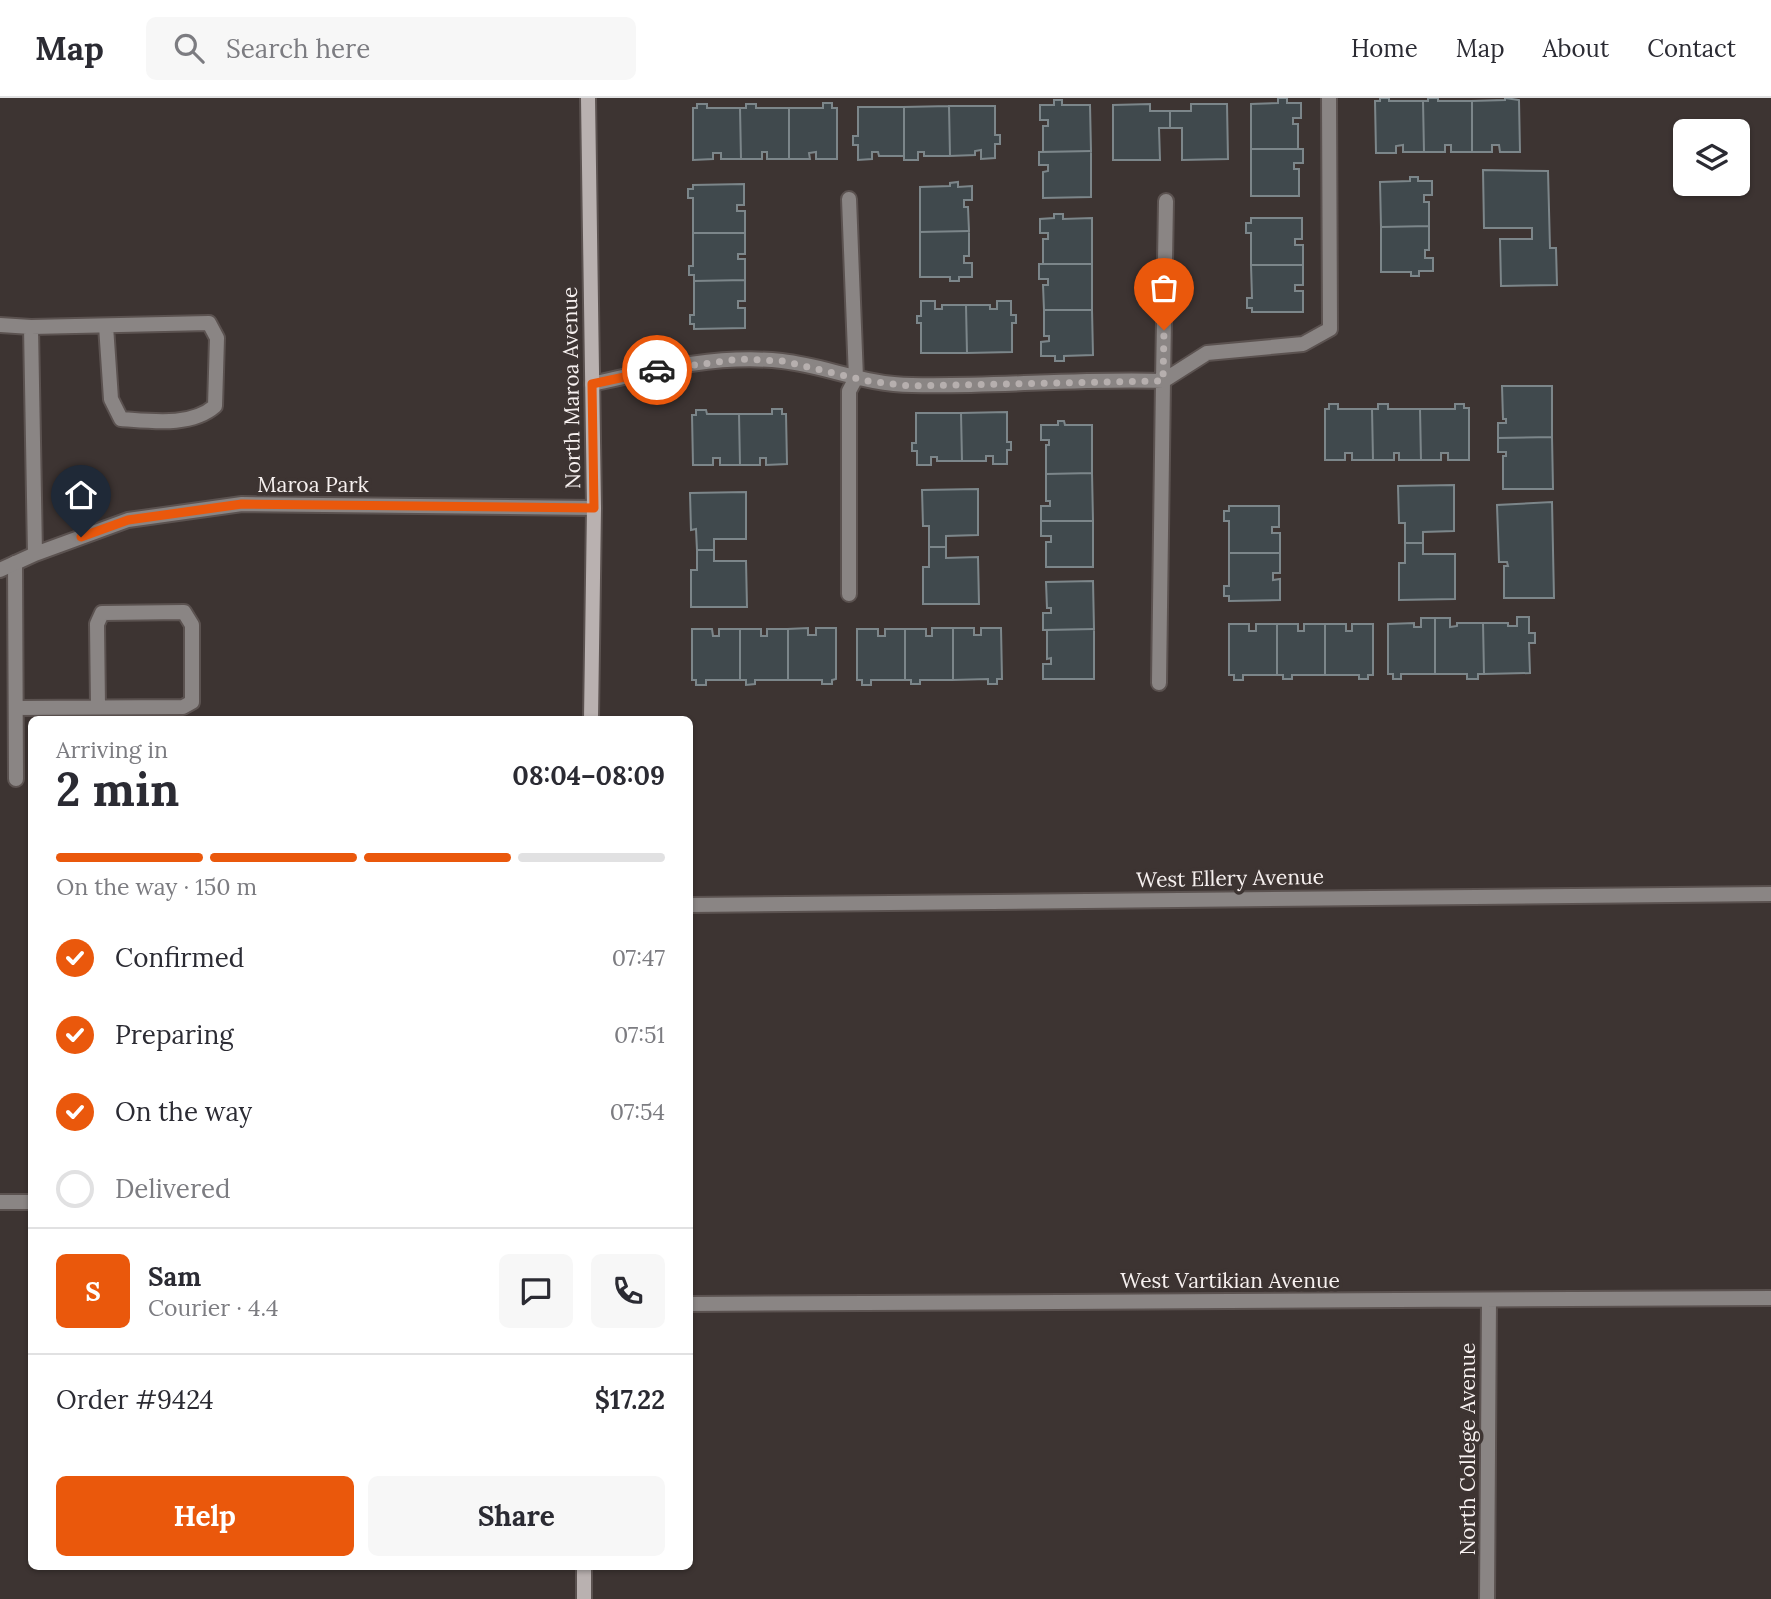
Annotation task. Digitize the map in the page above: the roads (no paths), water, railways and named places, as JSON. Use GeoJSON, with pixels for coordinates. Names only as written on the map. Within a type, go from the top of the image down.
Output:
{"type":"FeatureCollection","features":[{"type":"Feature","properties":{"kind":"main road","name":"North Maroa Avenue"},"geometry":{"type":"LineString","coordinates":[[587,98],[594,508],[591,716]]}},
{"type":"Feature","properties":{"kind":"main road"},"geometry":{"type":"LineString","coordinates":[[584,1570],[584,1599]]}},
{"type":"Feature","properties":{"kind":"street"},"geometry":{"type":"LineString","coordinates":[[592,384],[671,367],[740,359],[783,361],[856,378],[910,386],[1163,381],[1208,354],[1303,345],[1330,329],[1329,98]]}},
{"type":"Feature","properties":{"kind":"street"},"geometry":{"type":"LineString","coordinates":[[849,199],[856,378],[849,391],[849,594]]}},
{"type":"Feature","properties":{"kind":"street"},"geometry":{"type":"LineString","coordinates":[[1159,682],[1166,201]]}},
{"type":"Feature","properties":{"kind":"street"},"geometry":{"type":"LineString","coordinates":[[0,325],[31,327],[209,323],[217,338],[215,406],[204,415],[159,422],[121,419],[111,399],[106,326]]}},
{"type":"Feature","properties":{"kind":"street"},"geometry":{"type":"LineString","coordinates":[[31,327],[35,554]]}},
{"type":"Feature","properties":{"kind":"street","name":"Maroa Park"},"geometry":{"type":"LineString","coordinates":[[0,570],[35,554],[128,520],[242,504],[594,508]]}},
{"type":"Feature","properties":{"kind":"street"},"geometry":{"type":"LineString","coordinates":[[15,563],[16,779]]}},
{"type":"Feature","properties":{"kind":"street"},"geometry":{"type":"LineString","coordinates":[[16,708],[183,707],[192,702],[192,625],[184,612],[102,613],[97,624],[98,707]]}},
{"type":"Feature","properties":{"kind":"street","name":"West Ellery Avenue"},"geometry":{"type":"LineString","coordinates":[[693,905],[1771,894]]}},
{"type":"Feature","properties":{"kind":"street"},"geometry":{"type":"LineString","coordinates":[[0,1202],[28,1202]]}},
{"type":"Feature","properties":{"kind":"street","name":"West Vartikian Avenue"},"geometry":{"type":"LineString","coordinates":[[693,1304],[1771,1298]]}},
{"type":"Feature","properties":{"kind":"street","name":"North College Avenue"},"geometry":{"type":"LineString","coordinates":[[1487,1599],[1489,1300]]}}]}
